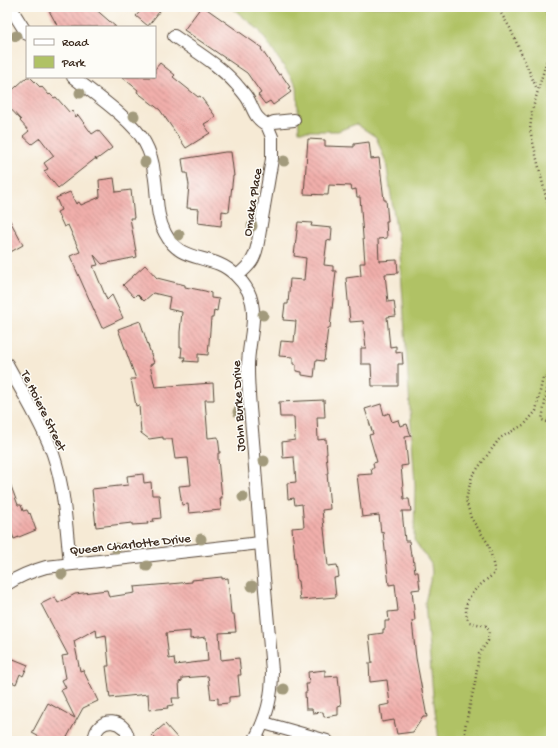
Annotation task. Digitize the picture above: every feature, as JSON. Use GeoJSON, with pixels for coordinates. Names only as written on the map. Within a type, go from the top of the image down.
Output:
{"type":"FeatureCollection","features":[{"type":"Feature","properties":{"kind":"street"},"geometry":{"type":"LineString","coordinates":[[12,7],[15,15],[26,32]]}},
{"type":"Feature","properties":{"kind":"street"},"geometry":{"type":"LineString","coordinates":[[174,36],[216,66],[234,82],[248,100],[253,113],[258,120],[267,125],[274,122],[294,120]]}},
{"type":"Feature","properties":{"kind":"street","name":"John Burke Drive"},"geometry":{"type":"LineString","coordinates":[[74,78],[123,117],[137,131],[145,143],[152,161],[158,213],[169,240],[190,256],[221,265],[237,276],[249,292],[253,310],[248,368],[260,543],[272,671],[272,687],[269,705],[264,723],[254,741]]}},
{"type":"Feature","properties":{"kind":"street","name":"Omaka Place"},"geometry":{"type":"LineString","coordinates":[[237,276],[252,261],[256,254],[272,159],[272,137],[267,125]]}},
{"type":"Feature","properties":{"kind":"street","name":"Te Hoiere Street"},"geometry":{"type":"LineString","coordinates":[[7,364],[53,454],[62,490],[70,563]]}},
{"type":"Feature","properties":{"kind":"street","name":"Queen Charlotte Drive"},"geometry":{"type":"LineString","coordinates":[[7,584],[15,578],[32,571],[70,563],[260,543]]}},
{"type":"Feature","properties":{"kind":"street"},"geometry":{"type":"LineString","coordinates":[[94,741],[97,729],[102,724],[108,722],[123,726],[127,731],[128,741]]}},
{"type":"Feature","properties":{"kind":"street"},"geometry":{"type":"LineString","coordinates":[[264,723],[327,741]]}},
{"type":"Feature","properties":{"kind":"path"},"geometry":{"type":"LineString","coordinates":[[497,7],[510,28],[538,90]]}},
{"type":"Feature","properties":{"kind":"path"},"geometry":{"type":"LineString","coordinates":[[546,7],[551,29]]}},
{"type":"Feature","properties":{"kind":"path"},"geometry":{"type":"LineString","coordinates":[[551,46],[532,111],[530,130],[551,218]]}},
{"type":"Feature","properties":{"kind":"path"},"geometry":{"type":"LineString","coordinates":[[465,741],[464,727],[476,683],[479,654],[488,641],[489,631],[486,626],[469,622],[466,615],[468,600],[475,590],[495,572],[488,545],[471,518],[466,500],[472,476],[500,438],[525,424],[536,411],[543,377],[549,378],[542,420],[548,422],[551,408]]}},
{"type":"Feature","properties":{"kind":"green space"},"geometry":{"type":"Polygon","coordinates":[[[231,7],[551,7],[551,741],[439,741],[433,695],[425,602],[432,573],[431,564],[414,540],[415,485],[400,255],[386,162],[376,137],[356,124],[338,131],[299,131],[297,86],[259,30],[231,7]]]}},
{"type":"Feature","properties":{"kind":"building"},"geometry":{"type":"Polygon","coordinates":[[[47,7],[93,7],[115,26],[57,26],[47,7]]]}},
{"type":"Feature","properties":{"kind":"building"},"geometry":{"type":"Polygon","coordinates":[[[144,7],[163,7],[148,26],[136,16],[144,7]]]}},
{"type":"Feature","properties":{"kind":"building"},"geometry":{"type":"Polygon","coordinates":[[[201,7],[204,7],[262,48],[261,49],[279,75],[281,74],[290,87],[288,88],[291,92],[273,105],[270,101],[265,104],[258,95],[261,93],[247,73],[184,30],[201,7]]]}},
{"type":"Feature","properties":{"kind":"building"},"geometry":{"type":"Polygon","coordinates":[[[160,63],[175,75],[173,77],[198,97],[200,96],[216,117],[204,124],[210,133],[186,148],[160,110],[137,92],[138,90],[123,78],[156,78],[156,68],[160,63]]]}},
{"type":"Feature","properties":{"kind":"building"},"geometry":{"type":"Polygon","coordinates":[[[26,78],[31,78],[49,95],[50,94],[54,98],[56,97],[70,113],[72,111],[76,117],[78,115],[92,134],[98,130],[112,148],[96,160],[96,158],[58,188],[44,171],[48,169],[44,163],[54,156],[40,138],[32,144],[23,136],[29,131],[7,105],[7,95],[26,78]]]}},
{"type":"Feature","properties":{"kind":"building"},"geometry":{"type":"Polygon","coordinates":[[[308,139],[325,140],[325,146],[354,147],[354,144],[369,142],[371,159],[379,158],[388,221],[386,221],[387,238],[378,239],[379,261],[397,260],[398,273],[385,274],[388,302],[394,301],[396,316],[387,317],[390,347],[396,346],[396,353],[402,352],[403,364],[398,364],[398,386],[372,386],[371,364],[361,364],[361,348],[366,348],[363,321],[350,322],[346,278],[361,276],[360,263],[365,263],[360,197],[357,197],[356,189],[352,190],[351,186],[329,185],[328,195],[304,194],[308,139]]]}},
{"type":"Feature","properties":{"kind":"building"},"geometry":{"type":"Polygon","coordinates":[[[231,152],[234,176],[229,212],[222,211],[221,226],[198,223],[199,209],[187,208],[189,185],[187,173],[184,173],[182,159],[231,152]]]}},
{"type":"Feature","properties":{"kind":"building"},"geometry":{"type":"Polygon","coordinates":[[[114,178],[116,192],[131,190],[134,218],[130,218],[137,257],[102,264],[94,255],[98,265],[93,266],[107,300],[112,295],[123,318],[102,328],[70,256],[80,252],[68,225],[64,227],[57,212],[61,210],[56,198],[70,192],[76,204],[79,202],[81,205],[100,197],[99,180],[114,178]]]}},
{"type":"Feature","properties":{"kind":"building"},"geometry":{"type":"Polygon","coordinates":[[[7,215],[23,245],[7,254],[7,215]]]}},
{"type":"Feature","properties":{"kind":"building"},"geometry":{"type":"Polygon","coordinates":[[[298,222],[312,223],[311,226],[332,228],[331,241],[327,240],[324,265],[333,266],[333,271],[336,271],[330,328],[328,328],[324,361],[316,360],[314,377],[302,375],[302,372],[296,371],[296,365],[293,364],[293,357],[279,356],[281,341],[294,342],[296,321],[283,320],[285,304],[288,304],[290,279],[304,280],[306,258],[294,256],[298,222]]]}},
{"type":"Feature","properties":{"kind":"building"},"geometry":{"type":"Polygon","coordinates":[[[145,265],[157,278],[211,293],[211,298],[219,299],[217,311],[214,310],[213,318],[211,318],[208,355],[198,354],[198,362],[184,361],[185,357],[181,357],[182,347],[180,347],[180,332],[182,312],[168,309],[170,297],[153,293],[144,301],[137,294],[134,297],[123,285],[145,265]]]}},
{"type":"Feature","properties":{"kind":"building"},"geometry":{"type":"Polygon","coordinates":[[[140,321],[154,363],[150,365],[155,387],[213,383],[214,400],[205,400],[208,438],[218,437],[220,453],[218,453],[218,459],[222,498],[220,498],[221,510],[189,513],[188,504],[182,505],[179,486],[191,485],[188,458],[175,459],[172,439],[163,439],[163,437],[149,439],[141,433],[139,405],[136,406],[131,379],[136,379],[118,329],[140,321]]]}},
{"type":"Feature","properties":{"kind":"building"},"geometry":{"type":"Polygon","coordinates":[[[324,400],[325,417],[317,417],[318,440],[326,439],[330,509],[322,510],[328,566],[337,565],[339,577],[334,578],[336,597],[300,600],[292,528],[304,527],[302,504],[295,505],[294,498],[288,499],[287,483],[296,482],[294,457],[283,458],[282,442],[295,440],[294,417],[280,417],[279,402],[324,400]]]}},
{"type":"Feature","properties":{"kind":"building"},"geometry":{"type":"Polygon","coordinates":[[[381,404],[384,415],[389,413],[392,422],[398,420],[400,426],[407,424],[411,436],[405,437],[408,465],[401,466],[404,499],[409,499],[411,511],[402,511],[405,541],[409,541],[415,572],[418,572],[420,589],[412,590],[415,621],[412,621],[416,658],[427,717],[423,717],[413,732],[397,734],[394,720],[382,722],[380,706],[390,704],[387,680],[370,682],[369,663],[372,663],[369,635],[383,633],[383,629],[385,629],[385,621],[389,621],[388,612],[398,611],[395,584],[389,585],[383,532],[381,533],[379,515],[362,517],[357,475],[372,474],[371,468],[374,468],[373,463],[377,462],[369,435],[373,434],[365,409],[381,404]]]}},
{"type":"Feature","properties":{"kind":"building"},"geometry":{"type":"Polygon","coordinates":[[[143,474],[144,483],[151,482],[152,495],[159,495],[161,518],[153,519],[154,521],[147,522],[148,524],[132,525],[132,523],[96,527],[92,489],[128,485],[127,476],[143,474]]]}},
{"type":"Feature","properties":{"kind":"building"},"geometry":{"type":"Polygon","coordinates":[[[7,478],[18,505],[21,505],[23,511],[27,510],[29,514],[30,513],[36,530],[14,539],[7,520],[7,478]]]}},
{"type":"Feature","properties":{"kind":"building"},"geometry":{"type":"Polygon","coordinates":[[[222,577],[222,579],[228,578],[231,614],[234,614],[236,632],[219,633],[221,660],[239,658],[241,675],[238,675],[240,696],[229,697],[229,703],[218,704],[218,698],[211,699],[208,676],[182,678],[182,681],[179,682],[180,698],[172,698],[173,705],[167,706],[168,708],[149,710],[148,694],[110,698],[106,666],[109,666],[106,635],[97,637],[96,629],[74,641],[80,671],[83,670],[98,701],[83,708],[65,741],[47,741],[32,733],[48,703],[75,718],[61,690],[66,688],[62,680],[66,678],[62,656],[68,655],[41,604],[55,597],[58,603],[75,594],[107,590],[109,597],[135,593],[134,587],[192,582],[192,580],[222,577]],[[190,631],[166,633],[169,659],[174,658],[175,665],[208,661],[206,637],[190,639],[190,631]]]}},
{"type":"Feature","properties":{"kind":"building"},"geometry":{"type":"Polygon","coordinates":[[[11,658],[28,665],[23,676],[20,674],[16,684],[7,680],[7,659],[10,661],[11,658]]]}},
{"type":"Feature","properties":{"kind":"building"},"geometry":{"type":"Polygon","coordinates":[[[325,670],[325,677],[338,676],[341,706],[338,707],[338,715],[324,717],[323,712],[313,713],[312,709],[306,709],[305,692],[307,692],[306,684],[309,684],[308,672],[325,670]]]}},
{"type":"Feature","properties":{"kind":"building"},"geometry":{"type":"Polygon","coordinates":[[[165,724],[180,741],[158,741],[152,735],[165,724]]]}}]}
